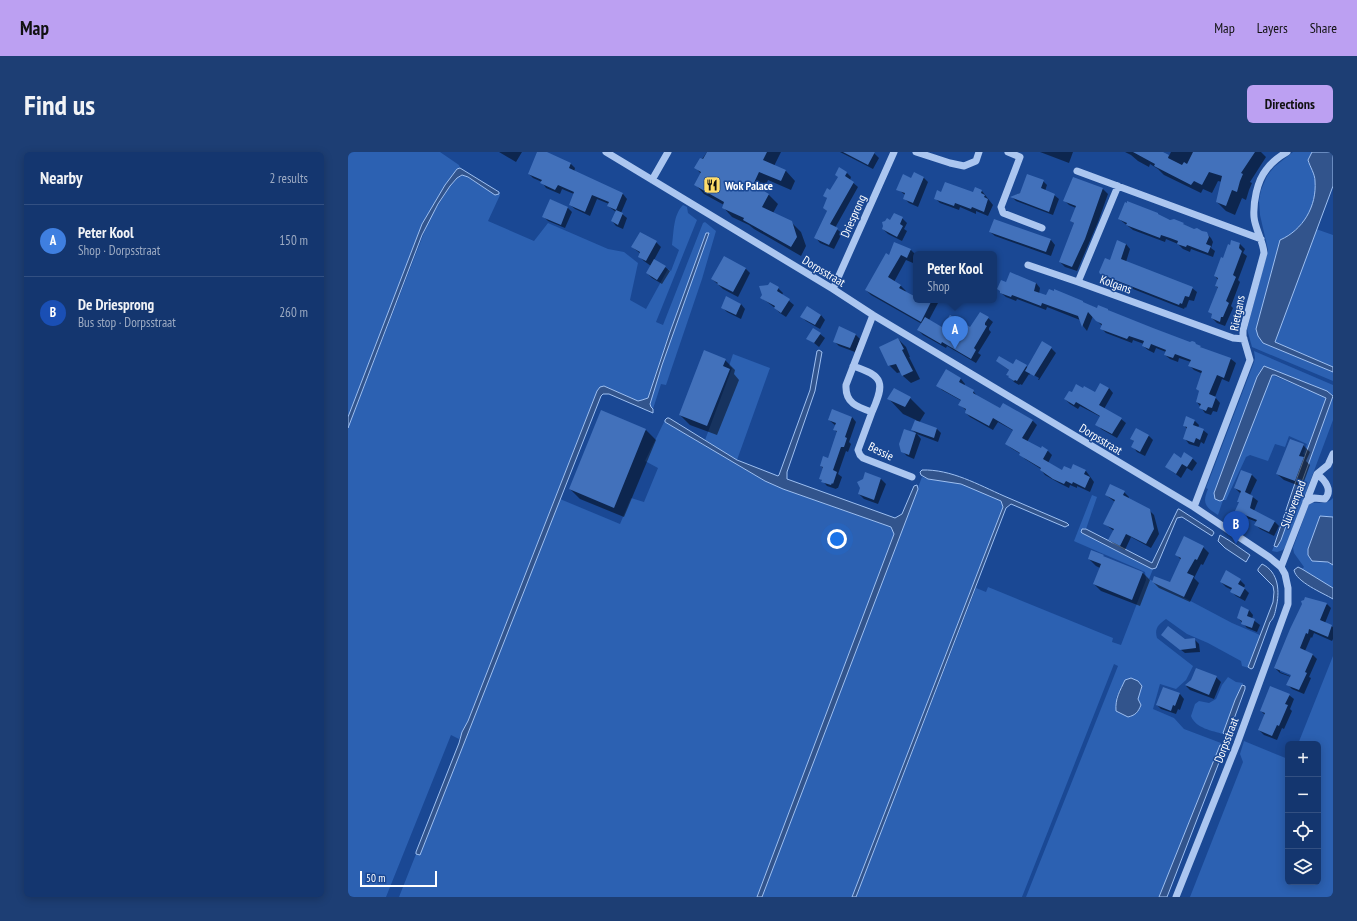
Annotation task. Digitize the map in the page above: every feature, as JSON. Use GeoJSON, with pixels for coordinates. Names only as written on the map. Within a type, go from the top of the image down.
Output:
{"type":"FeatureCollection","features":[{"type":"Feature","properties":{"kind":"street","name":"Dorpsstraat"},"geometry":{"type":"LineString","coordinates":[[606,152],[873,315],[1194,507],[1269,557],[1280,567],[1285,574],[1288,588],[1288,604],[1237,744],[1176,897]]}},
{"type":"Feature","properties":{"kind":"street"},"geometry":{"type":"LineString","coordinates":[[652,180],[668,152]]}},
{"type":"Feature","properties":{"kind":"street","name":"Driesprong"},"geometry":{"type":"LineString","coordinates":[[832,289],[894,152]]}},
{"type":"Feature","properties":{"kind":"street"},"geometry":{"type":"LineString","coordinates":[[916,152],[964,166],[976,161],[979,152]]}},
{"type":"Feature","properties":{"kind":"street"},"geometry":{"type":"LineString","coordinates":[[1008,152],[1020,157],[1001,207],[1003,213],[1042,228]]}},
{"type":"Feature","properties":{"kind":"street","name":"Rietgans"},"geometry":{"type":"LineString","coordinates":[[1194,507],[1248,365],[1249,356],[1244,339],[1244,324],[1264,253],[1261,238],[1254,218],[1256,192],[1266,170],[1280,156],[1287,152]]}},
{"type":"Feature","properties":{"kind":"street"},"geometry":{"type":"LineString","coordinates":[[1076,171],[1261,238]]}},
{"type":"Feature","properties":{"kind":"street"},"geometry":{"type":"LineString","coordinates":[[1078,282],[1118,186]]}},
{"type":"Feature","properties":{"kind":"street","name":"Kolgans"},"geometry":{"type":"LineString","coordinates":[[1028,265],[1233,338],[1244,339]]}},
{"type":"Feature","properties":{"kind":"street"},"geometry":{"type":"LineString","coordinates":[[872,412],[851,402],[846,394],[846,385],[873,315]]}},
{"type":"Feature","properties":{"kind":"street","name":"Bessie"},"geometry":{"type":"LineString","coordinates":[[853,366],[870,372],[878,379],[880,388],[880,393],[858,447],[860,455],[863,458],[912,477]]}},
{"type":"Feature","properties":{"kind":"street","name":"Sluisvenpad"},"geometry":{"type":"LineString","coordinates":[[1280,567],[1317,474],[1328,465],[1333,454]]}},
{"type":"Feature","properties":{"kind":"street"},"geometry":{"type":"LineString","coordinates":[[1306,502],[1309,499],[1314,498],[1320,500],[1325,499],[1331,494],[1330,484],[1317,474]]}},
{"type":"Feature","properties":{"kind":"shaded area"},"geometry":{"type":"Polygon","coordinates":[[[348,152],[440,152],[459,165],[460,168],[457,169],[445,185],[422,224],[348,417],[348,152]]]}},
{"type":"Feature","properties":{"kind":"shaded area"},"geometry":{"type":"Polygon","coordinates":[[[1293,152],[1312,152],[1308,160],[1315,178],[1314,199],[1302,224],[1288,236],[1280,240],[1257,325],[1263,343],[1333,372],[1333,381],[1252,347],[1247,329],[1268,250],[1260,215],[1259,201],[1261,190],[1267,176],[1274,167],[1293,152]]]}},
{"type":"Feature","properties":{"kind":"shaded area"},"geometry":{"type":"Polygon","coordinates":[[[1312,152],[1333,152],[1333,186],[1275,342],[1333,367],[1333,372],[1263,343],[1258,336],[1256,329],[1280,240],[1288,236],[1302,224],[1314,199],[1315,178],[1308,160],[1312,152]]]}},
{"type":"Feature","properties":{"kind":"shaded area"},"geometry":{"type":"Polygon","coordinates":[[[460,168],[499,192],[499,194],[495,195],[468,177],[462,175],[450,186],[438,204],[422,235],[348,428],[348,417],[422,224],[445,185],[457,169],[460,168]]]}},
{"type":"Feature","properties":{"kind":"shaded area"},"geometry":{"type":"Polygon","coordinates":[[[464,175],[495,195],[500,195],[488,221],[534,241],[548,223],[608,249],[624,252],[638,263],[630,300],[646,309],[668,269],[671,271],[679,250],[672,245],[677,214],[683,205],[687,207],[688,213],[697,220],[656,322],[663,325],[703,223],[705,222],[716,231],[702,279],[666,385],[661,384],[653,409],[650,404],[662,365],[709,233],[706,233],[648,398],[638,401],[604,386],[597,391],[468,721],[459,739],[451,735],[386,897],[348,897],[348,428],[429,220],[450,186],[457,178],[464,175]]]}},
{"type":"Feature","properties":{"kind":"shaded area"},"geometry":{"type":"Polygon","coordinates":[[[1316,229],[1333,235],[1333,367],[1275,342],[1316,229]]]}},
{"type":"Feature","properties":{"kind":"shaded area"},"geometry":{"type":"Polygon","coordinates":[[[706,233],[709,233],[662,365],[650,404],[653,409],[653,413],[609,394],[603,394],[601,396],[420,855],[416,854],[462,732],[468,721],[597,391],[600,387],[604,386],[638,401],[648,398],[706,233]]]}},
{"type":"Feature","properties":{"kind":"shaded area"},"geometry":{"type":"Polygon","coordinates":[[[819,350],[822,352],[815,391],[787,472],[787,479],[895,518],[902,514],[914,486],[917,485],[918,489],[762,897],[757,897],[894,534],[891,527],[783,489],[765,481],[665,422],[665,420],[669,418],[737,460],[778,476],[810,390],[817,351],[819,350]]]}},
{"type":"Feature","properties":{"kind":"shaded area"},"geometry":{"type":"Polygon","coordinates":[[[1254,351],[1333,385],[1333,396],[1327,391],[1264,366],[1257,377],[1214,496],[1272,375],[1325,397],[1326,400],[1306,456],[1303,454],[1307,444],[1289,436],[1285,447],[1275,444],[1268,461],[1250,455],[1246,457],[1226,500],[1223,500],[1218,515],[1210,510],[1206,504],[1205,498],[1208,489],[1206,488],[1254,362],[1254,351]]]}},
{"type":"Feature","properties":{"kind":"shaded area"},"geometry":{"type":"Polygon","coordinates":[[[733,354],[770,368],[737,460],[705,440],[732,368],[729,366],[733,354]]]}},
{"type":"Feature","properties":{"kind":"shaded area"},"geometry":{"type":"Polygon","coordinates":[[[1264,366],[1327,391],[1333,396],[1281,540],[1277,547],[1274,546],[1326,398],[1272,375],[1223,500],[1220,501],[1215,499],[1214,493],[1257,377],[1264,366]]]}},
{"type":"Feature","properties":{"kind":"shaded area"},"geometry":{"type":"Polygon","coordinates":[[[1333,396],[1333,420],[1286,546],[1283,550],[1277,552],[1272,551],[1274,546],[1277,546],[1281,540],[1333,396]]]}},
{"type":"Feature","properties":{"kind":"shaded area"},"geometry":{"type":"Polygon","coordinates":[[[665,420],[665,422],[765,481],[783,489],[891,527],[895,534],[757,897],[399,897],[416,854],[420,855],[560,499],[620,524],[631,498],[644,502],[658,468],[645,461],[665,420]]]}},
{"type":"Feature","properties":{"kind":"shaded area"},"geometry":{"type":"Polygon","coordinates":[[[922,470],[944,472],[964,478],[1069,525],[1065,527],[1011,504],[1006,508],[856,897],[852,897],[1003,507],[1001,501],[961,484],[928,479],[921,475],[920,472],[922,470]]]}},
{"type":"Feature","properties":{"kind":"shaded area"},"geometry":{"type":"Polygon","coordinates":[[[922,477],[931,480],[960,483],[1001,501],[1003,507],[852,897],[762,897],[922,477]]]}},
{"type":"Feature","properties":{"kind":"shaded area"},"geometry":{"type":"Polygon","coordinates":[[[1092,495],[1097,497],[1086,529],[1084,528],[1082,533],[1153,569],[1149,579],[1232,623],[1260,635],[1249,668],[1242,666],[1241,661],[1208,643],[1187,634],[1166,619],[1157,629],[1157,638],[1193,666],[1186,680],[1176,689],[1160,684],[1153,709],[1174,718],[1184,729],[1221,743],[1159,897],[1026,897],[1118,666],[1114,664],[1022,897],[856,897],[976,588],[986,592],[988,587],[1113,638],[1112,642],[1121,645],[1146,580],[1145,572],[1074,541],[1092,495]],[[1125,680],[1116,698],[1141,705],[1138,699],[1142,686],[1125,680]]]}},
{"type":"Feature","properties":{"kind":"shaded area"},"geometry":{"type":"Polygon","coordinates":[[[1333,498],[1333,517],[1320,516],[1308,549],[1310,557],[1313,559],[1333,565],[1333,588],[1302,569],[1304,567],[1294,553],[1293,548],[1309,504],[1324,503],[1333,498]]]}},
{"type":"Feature","properties":{"kind":"shaded area"},"geometry":{"type":"Polygon","coordinates":[[[1178,509],[1214,533],[1212,536],[1182,517],[1177,518],[1156,568],[1152,569],[1081,532],[1082,529],[1086,529],[1152,563],[1178,509]]]}},
{"type":"Feature","properties":{"kind":"shaded area"},"geometry":{"type":"Polygon","coordinates":[[[1320,516],[1333,517],[1333,565],[1328,562],[1312,561],[1308,555],[1308,549],[1320,516]]]}},
{"type":"Feature","properties":{"kind":"shaded area"},"geometry":{"type":"Polygon","coordinates":[[[1220,535],[1250,555],[1246,562],[1225,548],[1218,541],[1220,535]]]}},
{"type":"Feature","properties":{"kind":"shaded area"},"geometry":{"type":"Polygon","coordinates":[[[1262,564],[1272,572],[1275,577],[1278,596],[1274,615],[1253,668],[1251,669],[1248,667],[1273,602],[1273,586],[1258,571],[1262,564]]]}},
{"type":"Feature","properties":{"kind":"shaded area"},"geometry":{"type":"Polygon","coordinates":[[[1298,567],[1333,588],[1333,599],[1310,587],[1300,579],[1294,570],[1298,567]]]}},
{"type":"Feature","properties":{"kind":"shaded area"},"geometry":{"type":"Polygon","coordinates":[[[1333,656],[1333,897],[1190,897],[1243,762],[1240,754],[1244,741],[1285,758],[1285,885],[1321,885],[1321,741],[1299,741],[1333,656]]]}},
{"type":"Feature","properties":{"kind":"shaded area"},"geometry":{"type":"Polygon","coordinates":[[[1228,677],[1236,682],[1243,683],[1235,700],[1223,734],[1200,726],[1191,716],[1195,704],[1199,701],[1209,703],[1216,699],[1222,685],[1228,677]]]}},
{"type":"Feature","properties":{"kind":"shaded area"},"geometry":{"type":"Polygon","coordinates":[[[1131,678],[1138,681],[1142,686],[1138,699],[1141,705],[1136,713],[1128,717],[1116,711],[1116,702],[1125,680],[1131,678]]]}},
{"type":"Feature","properties":{"kind":"shaded area"},"geometry":{"type":"Polygon","coordinates":[[[1242,685],[1245,686],[1245,689],[1228,735],[1226,736],[1223,733],[1242,685]]]}},
{"type":"Feature","properties":{"kind":"shaded area"},"geometry":{"type":"Polygon","coordinates":[[[1220,745],[1225,747],[1167,897],[1159,897],[1220,745]]]}},
{"type":"Feature","properties":{"kind":"building"},"geometry":{"type":"Polygon","coordinates":[[[537,152],[547,152],[571,163],[569,168],[623,193],[616,210],[607,206],[609,202],[592,195],[585,212],[569,205],[574,192],[558,185],[555,190],[540,183],[542,180],[528,174],[537,152]]]}},
{"type":"Feature","properties":{"kind":"building"},"geometry":{"type":"Polygon","coordinates":[[[707,152],[767,152],[763,160],[786,170],[781,181],[759,172],[753,185],[769,194],[762,207],[792,221],[797,237],[791,247],[743,220],[744,218],[722,208],[724,202],[694,185],[701,172],[694,168],[700,158],[703,159],[707,152]]]}},
{"type":"Feature","properties":{"kind":"building"},"geometry":{"type":"Polygon","coordinates":[[[843,152],[875,152],[868,165],[843,152]]]}},
{"type":"Feature","properties":{"kind":"building"},"geometry":{"type":"Polygon","coordinates":[[[1133,152],[1163,152],[1169,155],[1168,158],[1182,165],[1184,162],[1187,164],[1193,152],[1255,152],[1241,173],[1243,174],[1237,192],[1232,190],[1226,206],[1216,202],[1222,176],[1209,172],[1202,185],[1194,181],[1191,185],[1154,166],[1155,164],[1133,152]]]}},
{"type":"Feature","properties":{"kind":"building"},"geometry":{"type":"Polygon","coordinates":[[[839,167],[847,172],[845,176],[854,182],[830,224],[838,228],[829,245],[814,238],[827,211],[823,208],[827,198],[823,196],[827,188],[830,190],[838,177],[835,175],[839,167]]]}},
{"type":"Feature","properties":{"kind":"building"},"geometry":{"type":"Polygon","coordinates":[[[914,172],[924,177],[913,203],[903,199],[905,193],[896,190],[903,174],[911,178],[914,172]]]}},
{"type":"Feature","properties":{"kind":"building"},"geometry":{"type":"Polygon","coordinates":[[[1027,174],[1044,180],[1041,188],[1055,194],[1049,212],[1010,197],[1020,193],[1027,174]]]}},
{"type":"Feature","properties":{"kind":"building"},"geometry":{"type":"Polygon","coordinates":[[[1073,177],[1103,188],[1085,239],[1072,267],[1059,262],[1074,223],[1070,221],[1076,206],[1063,201],[1073,177]]]}},
{"type":"Feature","properties":{"kind":"building"},"geometry":{"type":"Polygon","coordinates":[[[945,182],[973,192],[975,187],[982,190],[981,193],[988,199],[984,212],[972,207],[971,209],[955,203],[954,206],[934,199],[937,190],[941,192],[945,182]]]}},
{"type":"Feature","properties":{"kind":"building"},"geometry":{"type":"Polygon","coordinates":[[[550,199],[568,207],[561,225],[542,217],[550,199]]]}},
{"type":"Feature","properties":{"kind":"building"},"geometry":{"type":"Polygon","coordinates":[[[1127,201],[1158,213],[1170,220],[1174,219],[1194,229],[1197,228],[1207,232],[1209,237],[1206,244],[1211,246],[1208,253],[1187,245],[1186,247],[1177,244],[1178,241],[1170,238],[1161,235],[1160,238],[1126,225],[1127,223],[1118,219],[1125,202],[1127,203],[1127,201]]]}},
{"type":"Feature","properties":{"kind":"building"},"geometry":{"type":"Polygon","coordinates":[[[616,210],[623,213],[618,225],[611,221],[616,210]]]}},
{"type":"Feature","properties":{"kind":"building"},"geometry":{"type":"Polygon","coordinates":[[[894,213],[903,217],[900,224],[903,226],[897,237],[882,229],[882,222],[887,218],[890,220],[894,213]]]}},
{"type":"Feature","properties":{"kind":"building"},"geometry":{"type":"Polygon","coordinates":[[[994,219],[1051,239],[1046,252],[989,232],[994,219]]]}},
{"type":"Feature","properties":{"kind":"building"},"geometry":{"type":"Polygon","coordinates":[[[640,232],[657,241],[646,261],[638,257],[640,252],[631,247],[640,232]]]}},
{"type":"Feature","properties":{"kind":"building"},"geometry":{"type":"Polygon","coordinates":[[[1117,240],[1126,244],[1121,259],[1193,287],[1189,297],[1185,296],[1182,304],[1180,303],[1179,305],[1100,274],[1099,272],[1105,258],[1110,260],[1117,240]]]}},
{"type":"Feature","properties":{"kind":"building"},"geometry":{"type":"Polygon","coordinates":[[[1231,240],[1240,243],[1239,248],[1242,251],[1233,275],[1236,277],[1226,301],[1229,303],[1223,317],[1221,317],[1220,322],[1211,318],[1212,314],[1208,312],[1218,287],[1215,286],[1218,278],[1214,276],[1221,257],[1223,258],[1231,240]]]}},
{"type":"Feature","properties":{"kind":"building"},"geometry":{"type":"Polygon","coordinates":[[[894,242],[911,249],[907,258],[901,255],[888,277],[901,285],[899,288],[913,295],[913,303],[930,303],[921,322],[865,290],[886,253],[889,255],[894,242]]]}},
{"type":"Feature","properties":{"kind":"building"},"geometry":{"type":"Polygon","coordinates":[[[724,256],[746,268],[733,292],[717,284],[718,283],[711,279],[724,256]]]}},
{"type":"Feature","properties":{"kind":"building"},"geometry":{"type":"Polygon","coordinates":[[[654,259],[666,266],[657,280],[646,273],[654,259]]]}},
{"type":"Feature","properties":{"kind":"building"},"geometry":{"type":"Polygon","coordinates":[[[1010,272],[1036,283],[1034,291],[1046,295],[1049,289],[1054,291],[1054,289],[1097,308],[1098,305],[1153,328],[1190,342],[1195,342],[1201,346],[1200,347],[1231,358],[1224,378],[1217,375],[1209,394],[1216,397],[1212,408],[1208,407],[1206,411],[1199,408],[1201,404],[1196,402],[1199,391],[1196,389],[1202,371],[1188,366],[1191,360],[1175,354],[1173,358],[1164,355],[1166,350],[1151,344],[1149,349],[1142,346],[1144,341],[1129,336],[1127,339],[1100,329],[1102,324],[1096,321],[1088,312],[1082,327],[1078,316],[1042,303],[1041,306],[1012,295],[1011,297],[1000,293],[997,289],[1001,280],[1006,282],[1010,272]]]}},
{"type":"Feature","properties":{"kind":"building"},"geometry":{"type":"Polygon","coordinates":[[[770,282],[779,287],[777,291],[790,299],[781,313],[774,308],[775,306],[760,298],[762,295],[759,286],[768,285],[770,282]]]}},
{"type":"Feature","properties":{"kind":"building"},"geometry":{"type":"Polygon","coordinates":[[[726,296],[741,304],[736,315],[721,308],[726,296]]]}},
{"type":"Feature","properties":{"kind":"building"},"geometry":{"type":"Polygon","coordinates":[[[807,306],[821,315],[815,325],[800,317],[807,306]]]}},
{"type":"Feature","properties":{"kind":"building"},"geometry":{"type":"Polygon","coordinates":[[[980,312],[989,317],[985,323],[987,326],[974,348],[976,350],[971,359],[942,342],[941,344],[917,330],[925,317],[942,327],[950,315],[970,327],[980,312]]]}},
{"type":"Feature","properties":{"kind":"building"},"geometry":{"type":"Polygon","coordinates":[[[839,326],[856,334],[850,348],[833,342],[839,326]]]}},
{"type":"Feature","properties":{"kind":"building"},"geometry":{"type":"Polygon","coordinates":[[[813,328],[821,333],[814,343],[806,339],[813,328]]]}},
{"type":"Feature","properties":{"kind":"building"},"geometry":{"type":"Polygon","coordinates":[[[898,338],[904,349],[902,350],[913,371],[902,376],[896,364],[888,366],[879,347],[898,338]]]}},
{"type":"Feature","properties":{"kind":"building"},"geometry":{"type":"Polygon","coordinates":[[[1042,341],[1052,347],[1034,376],[1025,371],[1042,341]]]}},
{"type":"Feature","properties":{"kind":"building"},"geometry":{"type":"Polygon","coordinates":[[[704,350],[726,359],[723,366],[730,369],[707,426],[679,415],[704,350]]]}},
{"type":"Feature","properties":{"kind":"building"},"geometry":{"type":"Polygon","coordinates":[[[999,356],[1013,364],[1016,359],[1027,365],[1017,381],[1014,381],[1006,375],[1009,370],[996,361],[999,356]]]}},
{"type":"Feature","properties":{"kind":"building"},"geometry":{"type":"Polygon","coordinates":[[[946,369],[961,378],[959,382],[974,390],[973,393],[1000,408],[1003,403],[1033,420],[1022,438],[1048,450],[1043,459],[1062,470],[1064,466],[1071,469],[1073,464],[1086,470],[1084,474],[1090,477],[1085,488],[1073,482],[1072,484],[1066,481],[1064,484],[1053,479],[1040,470],[1041,468],[1019,455],[1020,453],[1005,444],[1013,430],[993,418],[989,426],[965,413],[966,409],[958,405],[961,400],[936,386],[946,369]]]}},
{"type":"Feature","properties":{"kind":"building"},"geometry":{"type":"Polygon","coordinates":[[[1100,383],[1109,388],[1099,405],[1122,418],[1112,434],[1095,425],[1100,416],[1076,402],[1074,405],[1064,399],[1069,391],[1072,392],[1076,384],[1083,388],[1084,386],[1095,392],[1100,383]]]}},
{"type":"Feature","properties":{"kind":"building"},"geometry":{"type":"Polygon","coordinates":[[[894,388],[911,397],[905,407],[887,399],[894,388]]]}},
{"type":"Feature","properties":{"kind":"building"},"geometry":{"type":"Polygon","coordinates":[[[832,409],[852,417],[845,437],[847,438],[844,447],[841,447],[833,470],[837,472],[833,484],[832,483],[831,485],[821,482],[822,480],[819,479],[823,467],[820,466],[823,456],[828,458],[837,431],[833,430],[836,423],[828,420],[832,409]]]}},
{"type":"Feature","properties":{"kind":"building"},"geometry":{"type":"Polygon","coordinates":[[[601,410],[646,429],[614,508],[569,489],[601,410]]]}},
{"type":"Feature","properties":{"kind":"building"},"geometry":{"type":"Polygon","coordinates":[[[1186,416],[1195,420],[1193,425],[1204,429],[1200,440],[1196,438],[1194,443],[1183,439],[1187,427],[1183,426],[1186,416]]]}},
{"type":"Feature","properties":{"kind":"building"},"geometry":{"type":"Polygon","coordinates":[[[915,420],[937,428],[934,438],[911,430],[915,420]]]}},
{"type":"Feature","properties":{"kind":"building"},"geometry":{"type":"Polygon","coordinates":[[[1136,428],[1149,435],[1140,452],[1131,447],[1134,441],[1130,439],[1136,428]]]}},
{"type":"Feature","properties":{"kind":"building"},"geometry":{"type":"Polygon","coordinates":[[[904,429],[916,433],[909,455],[901,452],[899,444],[904,429]]]}},
{"type":"Feature","properties":{"kind":"building"},"geometry":{"type":"Polygon","coordinates":[[[1290,439],[1304,444],[1299,456],[1304,457],[1295,481],[1276,474],[1290,439]]]}},
{"type":"Feature","properties":{"kind":"building"},"geometry":{"type":"Polygon","coordinates":[[[1184,452],[1193,458],[1187,467],[1182,464],[1176,474],[1165,467],[1174,453],[1181,458],[1184,452]]]}},
{"type":"Feature","properties":{"kind":"building"},"geometry":{"type":"Polygon","coordinates":[[[1241,470],[1252,474],[1245,492],[1253,496],[1250,508],[1275,521],[1269,532],[1254,525],[1257,520],[1235,511],[1239,502],[1237,502],[1241,491],[1234,488],[1241,470]]]}},
{"type":"Feature","properties":{"kind":"building"},"geometry":{"type":"Polygon","coordinates":[[[865,472],[881,478],[874,500],[858,494],[860,488],[857,482],[863,479],[865,472]]]}},
{"type":"Feature","properties":{"kind":"building"},"geometry":{"type":"Polygon","coordinates":[[[1110,484],[1125,491],[1123,495],[1150,509],[1154,529],[1146,544],[1126,534],[1120,546],[1108,540],[1114,529],[1103,524],[1115,500],[1105,495],[1110,484]]]}},
{"type":"Feature","properties":{"kind":"building"},"geometry":{"type":"Polygon","coordinates":[[[1184,536],[1204,546],[1197,560],[1195,559],[1187,573],[1194,576],[1184,597],[1152,582],[1154,576],[1170,582],[1181,558],[1175,555],[1184,536]]]}},
{"type":"Feature","properties":{"kind":"building"},"geometry":{"type":"Polygon","coordinates":[[[1091,550],[1143,572],[1132,600],[1093,584],[1101,564],[1088,559],[1091,550]]]}},
{"type":"Feature","properties":{"kind":"building"},"geometry":{"type":"Polygon","coordinates":[[[1226,570],[1241,579],[1238,584],[1245,588],[1240,597],[1230,592],[1232,588],[1220,582],[1226,570]]]}},
{"type":"Feature","properties":{"kind":"building"},"geometry":{"type":"Polygon","coordinates":[[[1305,597],[1327,603],[1320,620],[1332,625],[1328,637],[1309,629],[1308,634],[1306,633],[1300,648],[1313,654],[1305,672],[1307,673],[1299,690],[1286,685],[1291,675],[1274,668],[1302,604],[1301,601],[1304,600],[1305,597]]]}},
{"type":"Feature","properties":{"kind":"building"},"geometry":{"type":"Polygon","coordinates":[[[1241,606],[1249,610],[1247,616],[1255,619],[1252,628],[1241,624],[1242,621],[1237,618],[1241,606]]]}},
{"type":"Feature","properties":{"kind":"building"},"geometry":{"type":"Polygon","coordinates":[[[1168,626],[1185,639],[1195,638],[1196,648],[1180,650],[1161,635],[1168,626]]]}},
{"type":"Feature","properties":{"kind":"building"},"geometry":{"type":"Polygon","coordinates":[[[1196,668],[1217,676],[1209,695],[1185,685],[1191,680],[1196,668]]]}},
{"type":"Feature","properties":{"kind":"building"},"geometry":{"type":"Polygon","coordinates":[[[1270,686],[1290,694],[1285,704],[1288,705],[1279,726],[1277,725],[1272,736],[1258,730],[1265,713],[1260,711],[1270,686]]]}},
{"type":"Feature","properties":{"kind":"building"},"geometry":{"type":"Polygon","coordinates":[[[1163,687],[1180,693],[1175,706],[1173,705],[1171,711],[1156,705],[1163,687]]]}},
{"type":"Feature","properties":{"kind":"place","name":"Wok Palace"},"geometry":{"type":"Point","coordinates":[712,185]}},
{"type":"Feature","properties":{"kind":"place","name":"Peter Kool"},"geometry":{"type":"Point","coordinates":[955,349]}},
{"type":"Feature","properties":{"kind":"place","name":"De Driesprong"},"geometry":{"type":"Point","coordinates":[1236,544]}}]}
